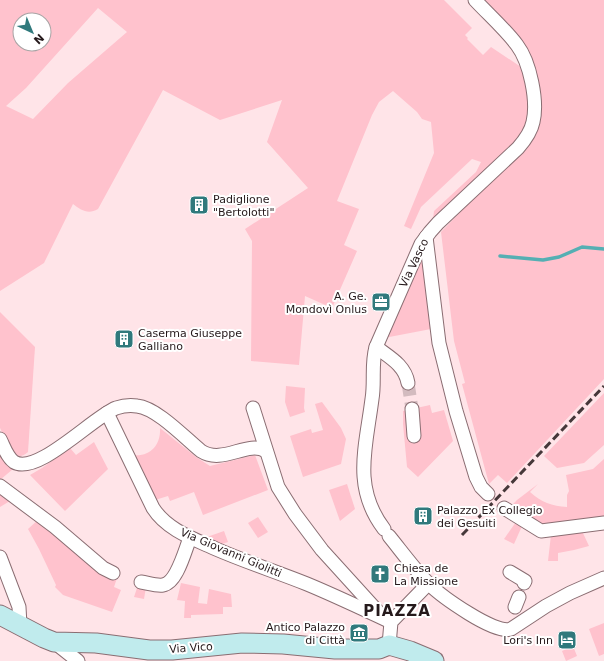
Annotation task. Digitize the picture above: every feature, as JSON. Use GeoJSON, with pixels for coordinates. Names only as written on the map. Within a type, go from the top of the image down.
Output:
{"type":"FeatureCollection","features":[{"type":"Feature","properties":{"kind":"street","name":"Via Vasco"},"geometry":{"type":"LineString","coordinates":[[475,0],[510,37],[523,54],[530,77],[533,94],[533,123],[528,135],[518,148],[438,223],[426,236],[417,253],[376,347],[372,399],[365,438],[364,481],[373,512],[387,533],[428,584],[470,615],[502,630],[510,630]]}},
{"type":"Feature","properties":{"kind":"street"},"geometry":{"type":"LineString","coordinates":[[426,236],[439,343],[456,411],[476,476],[481,487],[488,494]]}},
{"type":"Feature","properties":{"kind":"street"},"geometry":{"type":"LineString","coordinates":[[376,347],[401,367],[406,374],[408,383]]}},
{"type":"Feature","properties":{"kind":"street"},"geometry":{"type":"LineString","coordinates":[[0,439],[7,454],[12,460],[19,464],[29,464],[47,455],[107,413],[124,406],[137,406],[148,409],[159,416],[201,451],[210,455],[228,454],[257,448],[266,451]]}},
{"type":"Feature","properties":{"kind":"street"},"geometry":{"type":"LineString","coordinates":[[253,408],[278,487],[322,550],[388,620],[389,646],[410,651],[434,661]]}},
{"type":"Feature","properties":{"kind":"street"},"geometry":{"type":"LineString","coordinates":[[412,409],[414,436]]}},
{"type":"Feature","properties":{"kind":"street","name":"Via Giovanni Giolitti"},"geometry":{"type":"LineString","coordinates":[[107,413],[153,508],[170,525],[190,538],[307,584],[388,620]]}},
{"type":"Feature","properties":{"kind":"street"},"geometry":{"type":"LineString","coordinates":[[0,486],[55,527],[103,568],[113,573]]}},
{"type":"Feature","properties":{"kind":"street"},"geometry":{"type":"LineString","coordinates":[[504,508],[541,531],[604,523]]}},
{"type":"Feature","properties":{"kind":"street"},"geometry":{"type":"LineString","coordinates":[[141,582],[162,585],[171,580],[176,574],[190,538]]}},
{"type":"Feature","properties":{"kind":"street"},"geometry":{"type":"LineString","coordinates":[[0,558],[19,607],[20,625]]}},
{"type":"Feature","properties":{"kind":"street"},"geometry":{"type":"LineString","coordinates":[[510,572],[525,581],[524,583]]}},
{"type":"Feature","properties":{"kind":"street"},"geometry":{"type":"LineString","coordinates":[[510,630],[546,606],[604,578]]}},
{"type":"Feature","properties":{"kind":"street"},"geometry":{"type":"LineString","coordinates":[[388,620],[428,584]]}},
{"type":"Feature","properties":{"kind":"street"},"geometry":{"type":"LineString","coordinates":[[510,630],[516,606]]}},
{"type":"Feature","properties":{"kind":"street","name":"Via Vico"},"geometry":{"type":"LineString","coordinates":[[0,615],[54,642],[96,643],[149,650],[242,644],[284,644],[335,649],[379,649],[389,646]]}},
{"type":"Feature","properties":{"kind":"street"},"geometry":{"type":"LineString","coordinates":[[54,642],[78,661]]}},
{"type":"Feature","properties":{"kind":"shaded area"},"geometry":{"type":"Polygon","coordinates":[[[0,0],[444,0],[472,28],[465,35],[483,55],[491,47],[521,67],[528,99],[528,116],[521,135],[514,144],[433,219],[434,211],[476,172],[481,162],[472,159],[421,207],[411,229],[404,226],[434,153],[431,122],[422,119],[417,112],[393,91],[379,102],[372,115],[337,201],[359,209],[344,245],[357,251],[332,308],[305,296],[299,365],[251,361],[252,241],[245,229],[308,188],[267,142],[282,100],[220,120],[163,90],[98,209],[88,212],[73,204],[44,263],[0,291],[0,0]],[[98,8],[26,88],[6,106],[33,119],[68,83],[127,32],[98,8]]]}},
{"type":"Feature","properties":{"kind":"shaded area"},"geometry":{"type":"Polygon","coordinates":[[[482,0],[604,0],[604,379],[507,483],[498,475],[489,484],[462,384],[465,383],[454,341],[441,232],[468,204],[526,150],[536,135],[541,113],[535,72],[482,0]]]}},
{"type":"Feature","properties":{"kind":"shaded area"},"geometry":{"type":"Polygon","coordinates":[[[423,251],[431,329],[384,338],[423,251]]]}},
{"type":"Feature","properties":{"kind":"shaded area"},"geometry":{"type":"Polygon","coordinates":[[[0,312],[35,347],[28,452],[20,456],[15,456],[0,428],[0,312]]]}},
{"type":"Feature","properties":{"kind":"shaded area"},"geometry":{"type":"Polygon","coordinates":[[[286,386],[305,388],[305,412],[290,417],[285,402],[286,386]]]}},
{"type":"Feature","properties":{"kind":"shaded area"},"geometry":{"type":"Polygon","coordinates":[[[604,393],[604,445],[584,463],[557,468],[544,456],[604,393]]]}},
{"type":"Feature","properties":{"kind":"shaded area"},"geometry":{"type":"Polygon","coordinates":[[[322,402],[341,428],[346,439],[341,464],[303,477],[290,436],[311,429],[312,433],[323,430],[315,404],[322,402]]]}},
{"type":"Feature","properties":{"kind":"shaded area"},"geometry":{"type":"Polygon","coordinates":[[[430,405],[432,413],[444,410],[453,441],[418,477],[407,467],[403,411],[430,405]]]}},
{"type":"Feature","properties":{"kind":"shaded area"},"geometry":{"type":"Polygon","coordinates":[[[160,428],[196,457],[210,466],[255,455],[268,490],[203,515],[194,492],[170,501],[168,496],[155,500],[133,455],[145,454],[154,448],[159,439],[160,428]]]}},
{"type":"Feature","properties":{"kind":"shaded area"},"geometry":{"type":"Polygon","coordinates":[[[94,442],[108,469],[65,511],[30,475],[70,448],[76,455],[94,442]]]}},
{"type":"Feature","properties":{"kind":"shaded area"},"geometry":{"type":"Polygon","coordinates":[[[0,450],[13,469],[0,480],[0,450]]]}},
{"type":"Feature","properties":{"kind":"shaded area"},"geometry":{"type":"Polygon","coordinates":[[[604,459],[604,518],[543,526],[511,506],[538,484],[530,492],[547,503],[567,507],[567,495],[569,491],[566,475],[593,469],[604,459]]]}},
{"type":"Feature","properties":{"kind":"shaded area"},"geometry":{"type":"Polygon","coordinates":[[[347,484],[355,509],[340,521],[329,490],[347,484]]]}},
{"type":"Feature","properties":{"kind":"shaded area"},"geometry":{"type":"Polygon","coordinates":[[[0,489],[10,501],[0,507],[0,489]]]}},
{"type":"Feature","properties":{"kind":"shaded area"},"geometry":{"type":"Polygon","coordinates":[[[258,517],[268,532],[258,538],[248,523],[258,517]]]}},
{"type":"Feature","properties":{"kind":"shaded area"},"geometry":{"type":"Polygon","coordinates":[[[39,519],[101,571],[117,578],[114,587],[121,590],[112,612],[63,595],[55,587],[56,585],[28,529],[39,519]]]}},
{"type":"Feature","properties":{"kind":"shaded area"},"geometry":{"type":"Polygon","coordinates":[[[516,522],[522,526],[514,544],[504,539],[516,522]]]}},
{"type":"Feature","properties":{"kind":"shaded area"},"geometry":{"type":"Polygon","coordinates":[[[224,531],[228,542],[219,545],[204,538],[224,531]]]}},
{"type":"Feature","properties":{"kind":"shaded area"},"geometry":{"type":"Polygon","coordinates":[[[582,531],[589,546],[558,553],[558,561],[548,561],[551,535],[582,531]]]}},
{"type":"Feature","properties":{"kind":"shaded area"},"geometry":{"type":"Polygon","coordinates":[[[181,583],[200,587],[198,603],[207,604],[209,589],[231,594],[232,607],[223,607],[223,614],[191,615],[191,618],[184,618],[185,601],[177,600],[181,583]]]}},
{"type":"Feature","properties":{"kind":"shaded area"},"geometry":{"type":"Polygon","coordinates":[[[138,585],[146,587],[144,599],[134,597],[138,585]]]}},
{"type":"Feature","properties":{"kind":"shaded area"},"geometry":{"type":"Polygon","coordinates":[[[604,623],[604,654],[599,656],[589,629],[604,623]]]}},
{"type":"Feature","properties":{"kind":"shaded area"},"geometry":{"type":"Polygon","coordinates":[[[573,646],[577,656],[566,661],[562,651],[573,646]]]}},
{"type":"Feature","properties":{"kind":"waterway"},"geometry":{"type":"LineString","coordinates":[[500,256],[543,260],[559,257],[582,247],[604,249]]}},
{"type":"Feature","properties":{"kind":"tunnel"},"geometry":{"type":"LineString","coordinates":[[408,383],[412,409]]}},
{"type":"Feature","properties":{"kind":"railway"},"geometry":{"type":"LineString","coordinates":[[462,535],[604,386]]}},
{"type":"Feature","properties":{"kind":"place","name":"Padiglione \"Bertolotti\""},"geometry":{"type":"Point","coordinates":[199,205]}},
{"type":"Feature","properties":{"kind":"place","name":"A. Ge. Mondovì Onlus"},"geometry":{"type":"Point","coordinates":[381,302]}},
{"type":"Feature","properties":{"kind":"place","name":"Caserma Giuseppe Galliano"},"geometry":{"type":"Point","coordinates":[124,339]}},
{"type":"Feature","properties":{"kind":"place","name":"Palazzo Ex Collegio dei Gesuiti"},"geometry":{"type":"Point","coordinates":[423,516]}},
{"type":"Feature","properties":{"kind":"place","name":"Chiesa de La Missione"},"geometry":{"type":"Point","coordinates":[380,574]}},
{"type":"Feature","properties":{"kind":"place","name":"Antico Palazzo di Città"},"geometry":{"type":"Point","coordinates":[359,633]}},
{"type":"Feature","properties":{"kind":"place","name":"Lori's Inn"},"geometry":{"type":"Point","coordinates":[567,640]}},
{"type":"Feature","properties":{"kind":"district","name":"PIAZZA"},"geometry":{"type":"Point","coordinates":[397,611]}}]}
